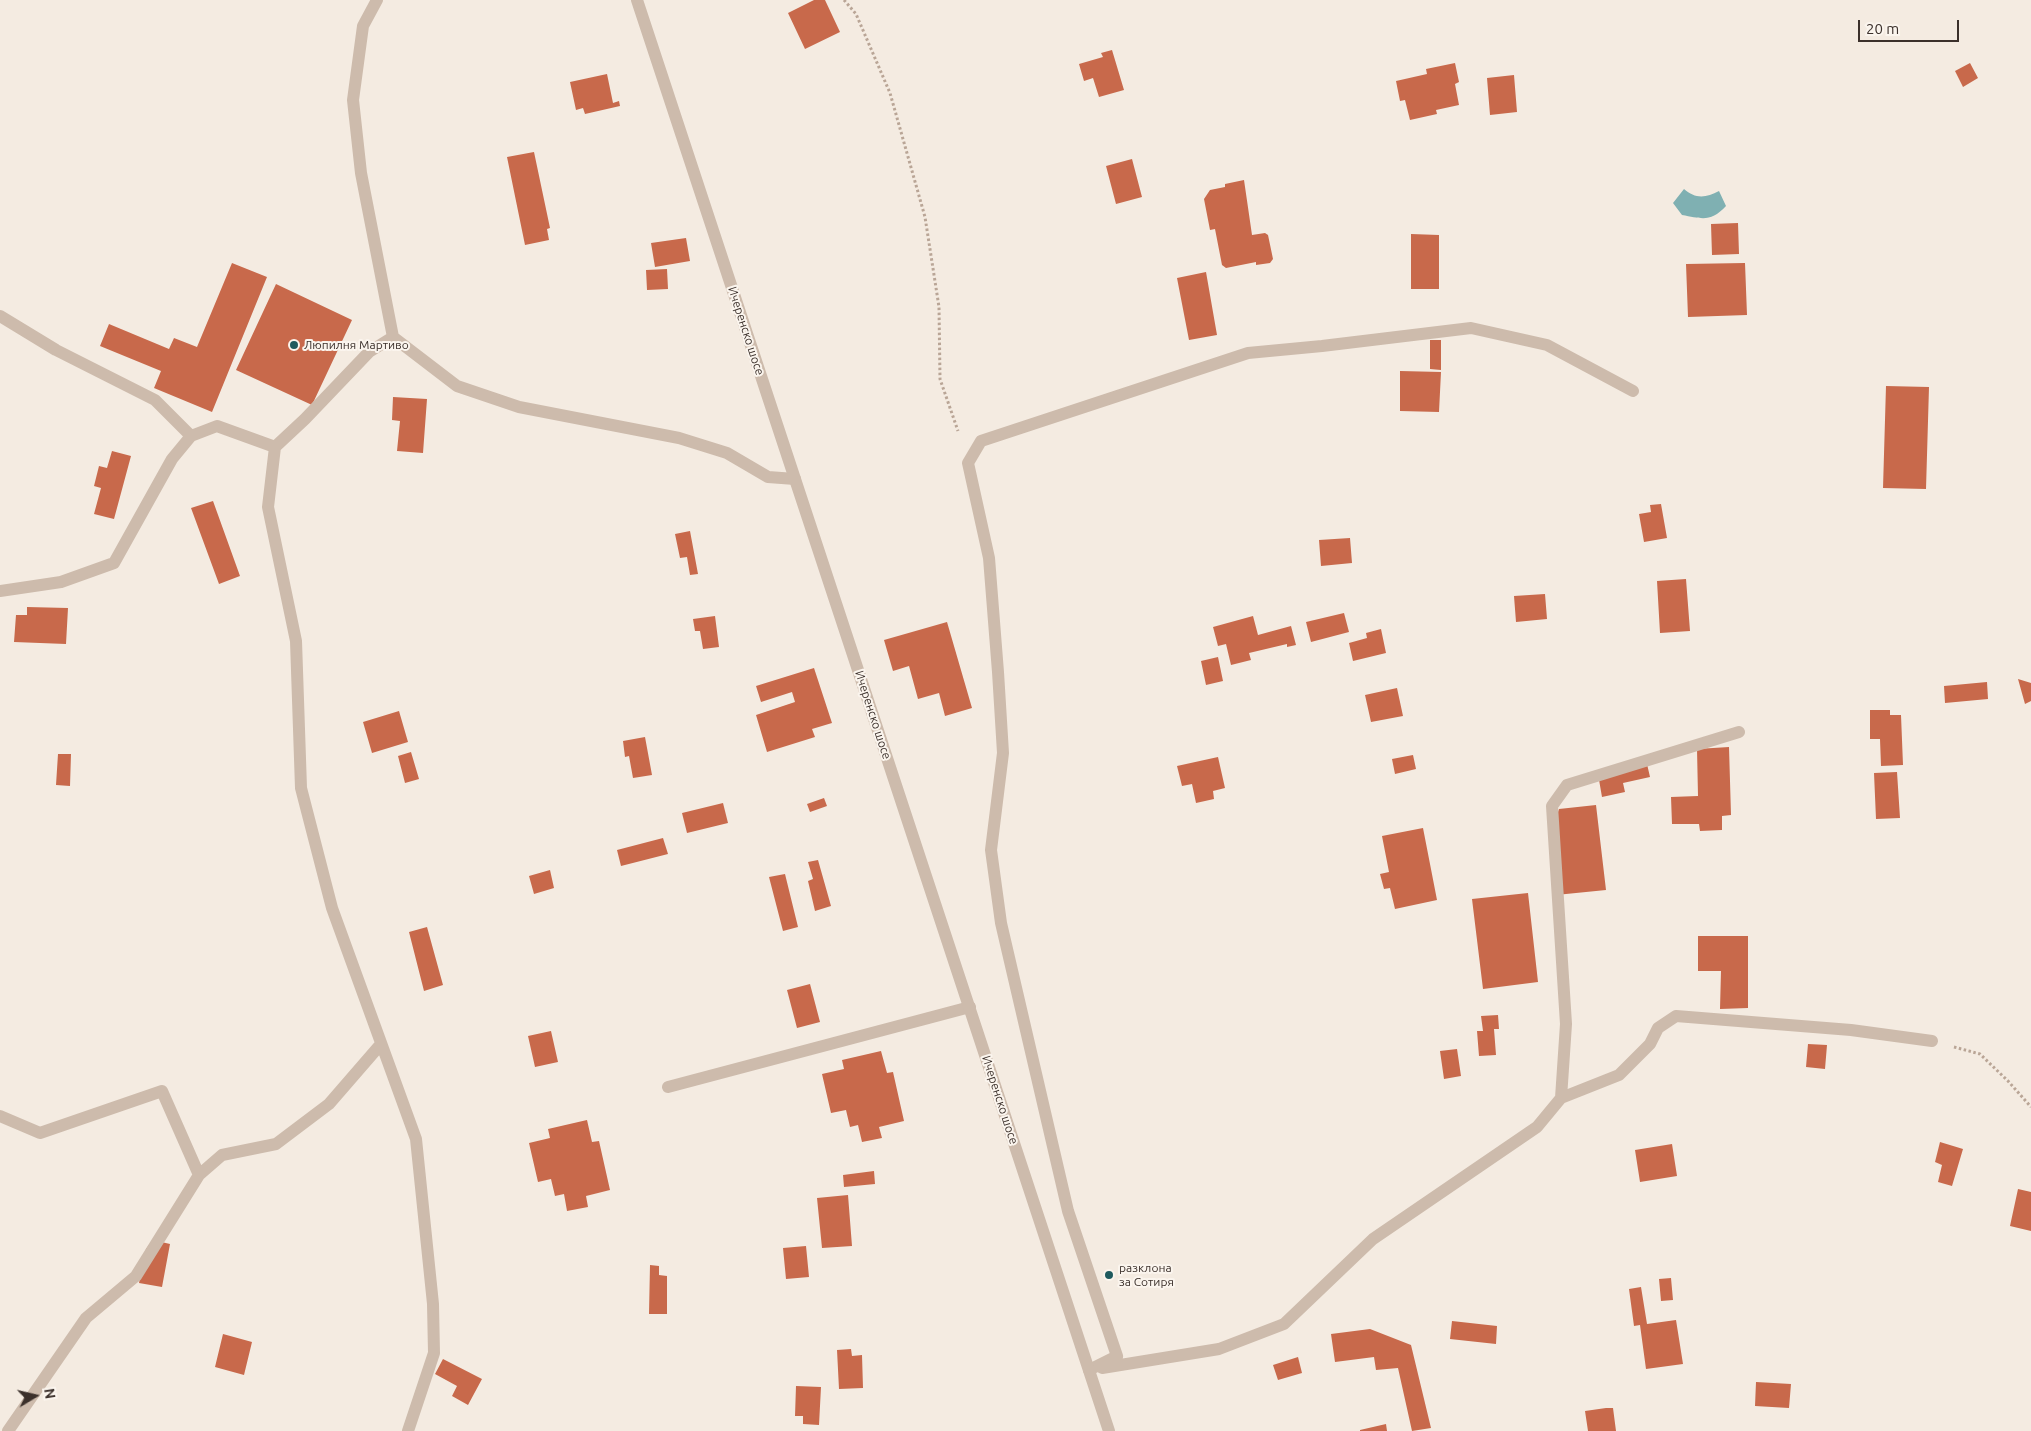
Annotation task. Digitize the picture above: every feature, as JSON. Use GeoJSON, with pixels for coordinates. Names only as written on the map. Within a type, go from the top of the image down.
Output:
{"type":"FeatureCollection","features":[{"type":"Feature","properties":{"kind":"street"},"geometry":{"type":"LineString","coordinates":[[377,0],[363,26],[353,100],[361,173],[392,337],[457,386],[519,407],[679,438],[727,453],[768,477],[795,479]]}},
{"type":"Feature","properties":{"kind":"street","name":"Ичеренско шосе"},"geometry":{"type":"LineString","coordinates":[[637,0],[1109,1431]]}},
{"type":"Feature","properties":{"kind":"street"},"geometry":{"type":"LineString","coordinates":[[0,316],[56,350],[156,400],[191,436]]}},
{"type":"Feature","properties":{"kind":"street"},"geometry":{"type":"LineString","coordinates":[[1089,1370],[1117,1356],[1068,1211],[1001,923],[991,850],[1003,753],[998,672],[989,558],[968,463],[981,441],[1248,353],[1471,328],[1547,345],[1633,391]]}},
{"type":"Feature","properties":{"kind":"street"},"geometry":{"type":"LineString","coordinates":[[392,337],[369,352],[305,419],[275,447],[268,508],[296,641],[301,788],[332,908],[416,1139],[433,1304],[434,1352],[408,1431]]}},
{"type":"Feature","properties":{"kind":"street"},"geometry":{"type":"LineString","coordinates":[[0,591],[60,582],[114,563],[172,459],[191,436],[217,426],[275,447]]}},
{"type":"Feature","properties":{"kind":"street"},"geometry":{"type":"LineString","coordinates":[[1561,1098],[1566,1024],[1552,806],[1567,785],[1739,732]]}},
{"type":"Feature","properties":{"kind":"street"},"geometry":{"type":"LineString","coordinates":[[668,1087],[970,1007]]}},
{"type":"Feature","properties":{"kind":"street"},"geometry":{"type":"LineString","coordinates":[[1089,1370],[1219,1349],[1284,1324],[1373,1240],[1537,1127],[1561,1098],[1619,1075],[1650,1044],[1658,1028],[1676,1016],[1852,1030],[1932,1041]]}},
{"type":"Feature","properties":{"kind":"street"},"geometry":{"type":"LineString","coordinates":[[8,1431],[86,1318],[136,1276],[199,1175],[222,1155],[276,1144],[329,1104],[381,1044]]}},
{"type":"Feature","properties":{"kind":"street"},"geometry":{"type":"LineString","coordinates":[[0,1116],[40,1133],[162,1091],[199,1175]]}},
{"type":"Feature","properties":{"kind":"path"},"geometry":{"type":"LineString","coordinates":[[844,0],[856,14],[890,93],[925,217],[939,307],[940,379],[968,463]]}},
{"type":"Feature","properties":{"kind":"path"},"geometry":{"type":"LineString","coordinates":[[1932,1041],[1980,1054],[2031,1107]]}},
{"type":"Feature","properties":{"kind":"water"},"geometry":{"type":"Polygon","coordinates":[[[1684,189],[1696,196],[1710,195],[1719,191],[1726,206],[1711,217],[1696,218],[1682,215],[1673,203],[1684,189]]]}},
{"type":"Feature","properties":{"kind":"building"},"geometry":{"type":"Polygon","coordinates":[[[814,0],[825,0],[840,32],[805,49],[788,13],[814,0]]]}},
{"type":"Feature","properties":{"kind":"building"},"geometry":{"type":"Polygon","coordinates":[[[1112,50],[1124,90],[1099,97],[1093,78],[1084,81],[1079,64],[1103,57],[1101,53],[1112,50]]]}},
{"type":"Feature","properties":{"kind":"building"},"geometry":{"type":"Polygon","coordinates":[[[1455,63],[1459,82],[1455,84],[1459,105],[1436,110],[1437,114],[1410,120],[1405,100],[1400,101],[1396,81],[1427,74],[1426,69],[1455,63]]]}},
{"type":"Feature","properties":{"kind":"building"},"geometry":{"type":"Polygon","coordinates":[[[1970,63],[1978,78],[1963,87],[1955,71],[1970,63]]]}},
{"type":"Feature","properties":{"kind":"building"},"geometry":{"type":"Polygon","coordinates":[[[607,74],[613,103],[619,101],[620,106],[585,114],[583,108],[576,110],[570,82],[607,74]]]}},
{"type":"Feature","properties":{"kind":"building"},"geometry":{"type":"Polygon","coordinates":[[[1514,75],[1517,112],[1490,115],[1487,78],[1514,75]]]}},
{"type":"Feature","properties":{"kind":"building"},"geometry":{"type":"Polygon","coordinates":[[[534,152],[550,228],[547,229],[549,240],[525,245],[507,157],[534,152]]]}},
{"type":"Feature","properties":{"kind":"building"},"geometry":{"type":"Polygon","coordinates":[[[1132,159],[1142,197],[1116,204],[1106,166],[1132,159]]]}},
{"type":"Feature","properties":{"kind":"building"},"geometry":{"type":"Polygon","coordinates":[[[1244,180],[1252,235],[1265,233],[1268,235],[1273,259],[1270,263],[1256,265],[1256,262],[1226,268],[1222,265],[1215,229],[1210,230],[1204,199],[1210,190],[1225,187],[1225,184],[1244,180]]]}},
{"type":"Feature","properties":{"kind":"building"},"geometry":{"type":"Polygon","coordinates":[[[1738,223],[1739,254],[1712,255],[1711,224],[1738,223]]]}},
{"type":"Feature","properties":{"kind":"building"},"geometry":{"type":"Polygon","coordinates":[[[1411,234],[1439,235],[1439,289],[1411,289],[1411,234]]]}},
{"type":"Feature","properties":{"kind":"building"},"geometry":{"type":"Polygon","coordinates":[[[686,238],[690,261],[655,267],[651,243],[686,238]]]}},
{"type":"Feature","properties":{"kind":"building"},"geometry":{"type":"Polygon","coordinates":[[[232,263],[267,277],[212,412],[154,388],[161,371],[100,346],[109,324],[169,349],[174,338],[197,347],[232,263]]]}},
{"type":"Feature","properties":{"kind":"building"},"geometry":{"type":"Polygon","coordinates":[[[1745,263],[1747,315],[1688,317],[1686,264],[1745,263]]]}},
{"type":"Feature","properties":{"kind":"building"},"geometry":{"type":"Polygon","coordinates":[[[667,269],[668,289],[647,290],[646,270],[667,269]]]}},
{"type":"Feature","properties":{"kind":"building"},"geometry":{"type":"Polygon","coordinates":[[[1206,272],[1217,335],[1189,340],[1177,278],[1206,272]]]}},
{"type":"Feature","properties":{"kind":"building","name":"Люпилня Мартиво"},"geometry":{"type":"Polygon","coordinates":[[[276,284],[352,320],[312,405],[236,370],[276,284]]]}},
{"type":"Feature","properties":{"kind":"building"},"geometry":{"type":"Polygon","coordinates":[[[1430,340],[1441,340],[1441,370],[1430,369],[1430,340]]]}},
{"type":"Feature","properties":{"kind":"building"},"geometry":{"type":"Polygon","coordinates":[[[1400,371],[1441,372],[1439,412],[1400,411],[1400,371]]]}},
{"type":"Feature","properties":{"kind":"building"},"geometry":{"type":"Polygon","coordinates":[[[1886,386],[1929,387],[1926,489],[1883,488],[1886,386]]]}},
{"type":"Feature","properties":{"kind":"building"},"geometry":{"type":"Polygon","coordinates":[[[393,397],[427,399],[423,453],[397,451],[400,421],[392,420],[393,397]]]}},
{"type":"Feature","properties":{"kind":"building"},"geometry":{"type":"Polygon","coordinates":[[[112,451],[131,456],[114,519],[94,514],[101,488],[94,486],[99,466],[107,468],[112,451]]]}},
{"type":"Feature","properties":{"kind":"building"},"geometry":{"type":"Polygon","coordinates":[[[213,501],[240,576],[219,584],[191,508],[213,501]]]}},
{"type":"Feature","properties":{"kind":"building"},"geometry":{"type":"Polygon","coordinates":[[[1661,504],[1667,538],[1644,542],[1639,514],[1651,512],[1650,505],[1661,504]]]}},
{"type":"Feature","properties":{"kind":"building"},"geometry":{"type":"Polygon","coordinates":[[[690,531],[698,574],[690,575],[687,557],[680,558],[675,534],[690,531]]]}},
{"type":"Feature","properties":{"kind":"building"},"geometry":{"type":"Polygon","coordinates":[[[1350,538],[1352,563],[1321,566],[1319,540],[1350,538]]]}},
{"type":"Feature","properties":{"kind":"building"},"geometry":{"type":"Polygon","coordinates":[[[1686,579],[1690,631],[1660,633],[1657,581],[1686,579]]]}},
{"type":"Feature","properties":{"kind":"building"},"geometry":{"type":"Polygon","coordinates":[[[1545,594],[1547,619],[1516,622],[1514,596],[1545,594]]]}},
{"type":"Feature","properties":{"kind":"building"},"geometry":{"type":"Polygon","coordinates":[[[27,607],[68,608],[66,644],[14,642],[16,615],[27,615],[27,607]]]}},
{"type":"Feature","properties":{"kind":"building"},"geometry":{"type":"Polygon","coordinates":[[[1344,613],[1349,632],[1311,642],[1306,622],[1344,613]]]}},
{"type":"Feature","properties":{"kind":"building"},"geometry":{"type":"Polygon","coordinates":[[[715,616],[719,647],[703,649],[700,631],[695,631],[693,619],[715,616]]]}},
{"type":"Feature","properties":{"kind":"building"},"geometry":{"type":"Polygon","coordinates":[[[1253,616],[1258,635],[1291,626],[1296,645],[1287,647],[1287,644],[1249,653],[1251,660],[1231,665],[1226,644],[1218,646],[1213,627],[1253,616]]]}},
{"type":"Feature","properties":{"kind":"building"},"geometry":{"type":"Polygon","coordinates":[[[947,622],[972,708],[945,716],[939,693],[918,699],[909,666],[893,671],[884,640],[947,622]]]}},
{"type":"Feature","properties":{"kind":"building"},"geometry":{"type":"Polygon","coordinates":[[[1381,629],[1386,653],[1353,661],[1349,643],[1367,638],[1366,633],[1381,629]]]}},
{"type":"Feature","properties":{"kind":"building"},"geometry":{"type":"Polygon","coordinates":[[[1218,657],[1223,681],[1206,685],[1201,661],[1218,657]]]}},
{"type":"Feature","properties":{"kind":"building"},"geometry":{"type":"Polygon","coordinates":[[[814,668],[832,723],[812,729],[815,737],[767,752],[756,715],[795,702],[792,692],[761,702],[756,686],[814,668]]]}},
{"type":"Feature","properties":{"kind":"building"},"geometry":{"type":"Polygon","coordinates":[[[2018,679],[2031,683],[2031,701],[2025,704],[2018,679]]]}},
{"type":"Feature","properties":{"kind":"building"},"geometry":{"type":"Polygon","coordinates":[[[1987,682],[1988,699],[1945,703],[1944,686],[1987,682]]]}},
{"type":"Feature","properties":{"kind":"building"},"geometry":{"type":"Polygon","coordinates":[[[1397,688],[1403,716],[1371,722],[1365,695],[1397,688]]]}},
{"type":"Feature","properties":{"kind":"building"},"geometry":{"type":"Polygon","coordinates":[[[1870,710],[1890,710],[1890,715],[1901,715],[1903,765],[1881,766],[1880,739],[1870,739],[1870,710]]]}},
{"type":"Feature","properties":{"kind":"building"},"geometry":{"type":"Polygon","coordinates":[[[399,711],[408,742],[372,753],[363,722],[399,711]]]}},
{"type":"Feature","properties":{"kind":"building"},"geometry":{"type":"Polygon","coordinates":[[[645,737],[652,775],[633,778],[629,756],[625,757],[623,741],[645,737]]]}},
{"type":"Feature","properties":{"kind":"building"},"geometry":{"type":"Polygon","coordinates":[[[1729,747],[1731,815],[1722,816],[1722,830],[1700,831],[1699,824],[1672,824],[1671,797],[1698,796],[1697,749],[1729,747]]]}},
{"type":"Feature","properties":{"kind":"building"},"geometry":{"type":"Polygon","coordinates":[[[411,752],[419,779],[405,783],[398,756],[411,752]]]}},
{"type":"Feature","properties":{"kind":"building"},"geometry":{"type":"Polygon","coordinates":[[[58,754],[71,754],[70,786],[56,785],[58,754]]]}},
{"type":"Feature","properties":{"kind":"building"},"geometry":{"type":"Polygon","coordinates":[[[1413,755],[1416,769],[1395,774],[1392,759],[1413,755]]]}},
{"type":"Feature","properties":{"kind":"building"},"geometry":{"type":"Polygon","coordinates":[[[1218,757],[1225,788],[1213,791],[1214,799],[1196,803],[1192,784],[1182,786],[1177,766],[1218,757]]]}},
{"type":"Feature","properties":{"kind":"building"},"geometry":{"type":"Polygon","coordinates":[[[1647,764],[1650,777],[1623,783],[1625,792],[1602,797],[1598,774],[1647,764]]]}},
{"type":"Feature","properties":{"kind":"building"},"geometry":{"type":"Polygon","coordinates":[[[1897,772],[1900,818],[1876,819],[1874,773],[1897,772]]]}},
{"type":"Feature","properties":{"kind":"building"},"geometry":{"type":"Polygon","coordinates":[[[824,798],[827,806],[810,812],[807,804],[824,798]]]}},
{"type":"Feature","properties":{"kind":"building"},"geometry":{"type":"Polygon","coordinates":[[[723,803],[728,823],[687,833],[682,813],[723,803]]]}},
{"type":"Feature","properties":{"kind":"building"},"geometry":{"type":"Polygon","coordinates":[[[1596,805],[1606,890],[1556,895],[1551,833],[1559,809],[1596,805]]]}},
{"type":"Feature","properties":{"kind":"building"},"geometry":{"type":"Polygon","coordinates":[[[1423,828],[1437,900],[1395,909],[1390,888],[1384,889],[1380,874],[1389,872],[1382,836],[1423,828]]]}},
{"type":"Feature","properties":{"kind":"building"},"geometry":{"type":"Polygon","coordinates":[[[663,838],[668,854],[621,866],[617,850],[663,838]]]}},
{"type":"Feature","properties":{"kind":"building"},"geometry":{"type":"Polygon","coordinates":[[[818,860],[831,906],[815,911],[808,881],[813,879],[808,862],[818,860]]]}},
{"type":"Feature","properties":{"kind":"building"},"geometry":{"type":"Polygon","coordinates":[[[550,870],[554,888],[534,894],[529,876],[550,870]]]}},
{"type":"Feature","properties":{"kind":"building"},"geometry":{"type":"Polygon","coordinates":[[[785,874],[798,927],[783,931],[769,877],[785,874]]]}},
{"type":"Feature","properties":{"kind":"building"},"geometry":{"type":"Polygon","coordinates":[[[1528,893],[1538,982],[1483,989],[1472,899],[1528,893]]]}},
{"type":"Feature","properties":{"kind":"building"},"geometry":{"type":"Polygon","coordinates":[[[427,927],[443,985],[424,991],[409,932],[427,927]]]}},
{"type":"Feature","properties":{"kind":"building"},"geometry":{"type":"Polygon","coordinates":[[[1698,936],[1748,936],[1748,1008],[1720,1009],[1721,971],[1698,971],[1698,936]]]}},
{"type":"Feature","properties":{"kind":"building"},"geometry":{"type":"Polygon","coordinates":[[[810,984],[820,1022],[797,1028],[787,990],[810,984]]]}},
{"type":"Feature","properties":{"kind":"building"},"geometry":{"type":"Polygon","coordinates":[[[1498,1015],[1499,1029],[1494,1029],[1496,1055],[1479,1056],[1477,1031],[1483,1031],[1481,1016],[1498,1015]]]}},
{"type":"Feature","properties":{"kind":"building"},"geometry":{"type":"Polygon","coordinates":[[[551,1031],[558,1062],[535,1067],[528,1036],[551,1031]]]}},
{"type":"Feature","properties":{"kind":"building"},"geometry":{"type":"Polygon","coordinates":[[[1808,1044],[1827,1045],[1825,1069],[1806,1067],[1808,1044]]]}},
{"type":"Feature","properties":{"kind":"building"},"geometry":{"type":"Polygon","coordinates":[[[1457,1049],[1461,1076],[1444,1079],[1440,1051],[1457,1049]]]}},
{"type":"Feature","properties":{"kind":"building"},"geometry":{"type":"Polygon","coordinates":[[[881,1051],[887,1073],[893,1072],[904,1121],[879,1127],[882,1138],[862,1142],[858,1125],[850,1127],[846,1110],[831,1113],[822,1074],[844,1069],[842,1060],[881,1051]]]}},
{"type":"Feature","properties":{"kind":"building"},"geometry":{"type":"Polygon","coordinates":[[[587,1120],[592,1142],[599,1141],[610,1190],[586,1196],[588,1207],[567,1211],[564,1194],[555,1196],[551,1179],[538,1182],[529,1143],[550,1138],[548,1129],[587,1120]]]}},
{"type":"Feature","properties":{"kind":"building"},"geometry":{"type":"Polygon","coordinates":[[[1940,1142],[1963,1149],[1952,1186],[1938,1182],[1942,1165],[1935,1162],[1940,1142]]]}},
{"type":"Feature","properties":{"kind":"building"},"geometry":{"type":"Polygon","coordinates":[[[1672,1144],[1677,1176],[1640,1182],[1635,1150],[1672,1144]]]}},
{"type":"Feature","properties":{"kind":"building"},"geometry":{"type":"Polygon","coordinates":[[[874,1171],[875,1184],[844,1187],[843,1175],[874,1171]]]}},
{"type":"Feature","properties":{"kind":"building"},"geometry":{"type":"Polygon","coordinates":[[[2018,1189],[2031,1192],[2031,1231],[2010,1226],[2018,1189]]]}},
{"type":"Feature","properties":{"kind":"building"},"geometry":{"type":"Polygon","coordinates":[[[848,1195],[852,1246],[822,1248],[817,1198],[848,1195]]]}},
{"type":"Feature","properties":{"kind":"building"},"geometry":{"type":"Polygon","coordinates":[[[153,1240],[170,1244],[162,1287],[139,1283],[146,1249],[153,1240]]]}},
{"type":"Feature","properties":{"kind":"building"},"geometry":{"type":"Polygon","coordinates":[[[806,1246],[809,1277],[786,1279],[783,1248],[806,1246]]]}},
{"type":"Feature","properties":{"kind":"building"},"geometry":{"type":"Polygon","coordinates":[[[650,1265],[659,1266],[659,1275],[667,1276],[667,1314],[649,1314],[650,1265]]]}},
{"type":"Feature","properties":{"kind":"building"},"geometry":{"type":"Polygon","coordinates":[[[1671,1278],[1673,1300],[1661,1301],[1659,1279],[1671,1278]]]}},
{"type":"Feature","properties":{"kind":"building"},"geometry":{"type":"Polygon","coordinates":[[[1641,1287],[1647,1324],[1676,1320],[1683,1364],[1646,1369],[1640,1325],[1634,1326],[1629,1289],[1641,1287]]]}},
{"type":"Feature","properties":{"kind":"building"},"geometry":{"type":"Polygon","coordinates":[[[1452,1321],[1497,1326],[1496,1344],[1450,1339],[1452,1321]]]}},
{"type":"Feature","properties":{"kind":"building"},"geometry":{"type":"Polygon","coordinates":[[[1370,1329],[1411,1345],[1431,1428],[1412,1431],[1398,1368],[1376,1370],[1374,1357],[1335,1362],[1331,1334],[1370,1329]]]}},
{"type":"Feature","properties":{"kind":"building"},"geometry":{"type":"Polygon","coordinates":[[[223,1334],[252,1342],[244,1375],[215,1367],[223,1334]]]}},
{"type":"Feature","properties":{"kind":"building"},"geometry":{"type":"Polygon","coordinates":[[[851,1349],[852,1356],[862,1355],[863,1388],[839,1389],[837,1350],[851,1349]]]}},
{"type":"Feature","properties":{"kind":"building"},"geometry":{"type":"Polygon","coordinates":[[[1298,1357],[1302,1373],[1278,1380],[1273,1365],[1298,1357]]]}},
{"type":"Feature","properties":{"kind":"building"},"geometry":{"type":"Polygon","coordinates":[[[443,1359],[482,1379],[468,1405],[452,1396],[457,1386],[435,1374],[443,1359]]]}},
{"type":"Feature","properties":{"kind":"building"},"geometry":{"type":"Polygon","coordinates":[[[1756,1382],[1791,1384],[1789,1408],[1755,1406],[1756,1382]]]}},
{"type":"Feature","properties":{"kind":"building"},"geometry":{"type":"Polygon","coordinates":[[[796,1386],[821,1387],[819,1425],[803,1424],[803,1416],[795,1416],[796,1386]]]}},
{"type":"Feature","properties":{"kind":"building"},"geometry":{"type":"Polygon","coordinates":[[[1613,1408],[1616,1431],[1588,1431],[1585,1411],[1613,1408]]]}},
{"type":"Feature","properties":{"kind":"building"},"geometry":{"type":"Polygon","coordinates":[[[1386,1424],[1387,1431],[1360,1431],[1360,1430],[1386,1424]]]}},
{"type":"Feature","properties":{"kind":"place","name":"Люпилня Мартиво"},"geometry":{"type":"Point","coordinates":[294,345]}},
{"type":"Feature","properties":{"kind":"place","name":"разклона за Сотиря"},"geometry":{"type":"Point","coordinates":[1109,1275]}}]}
